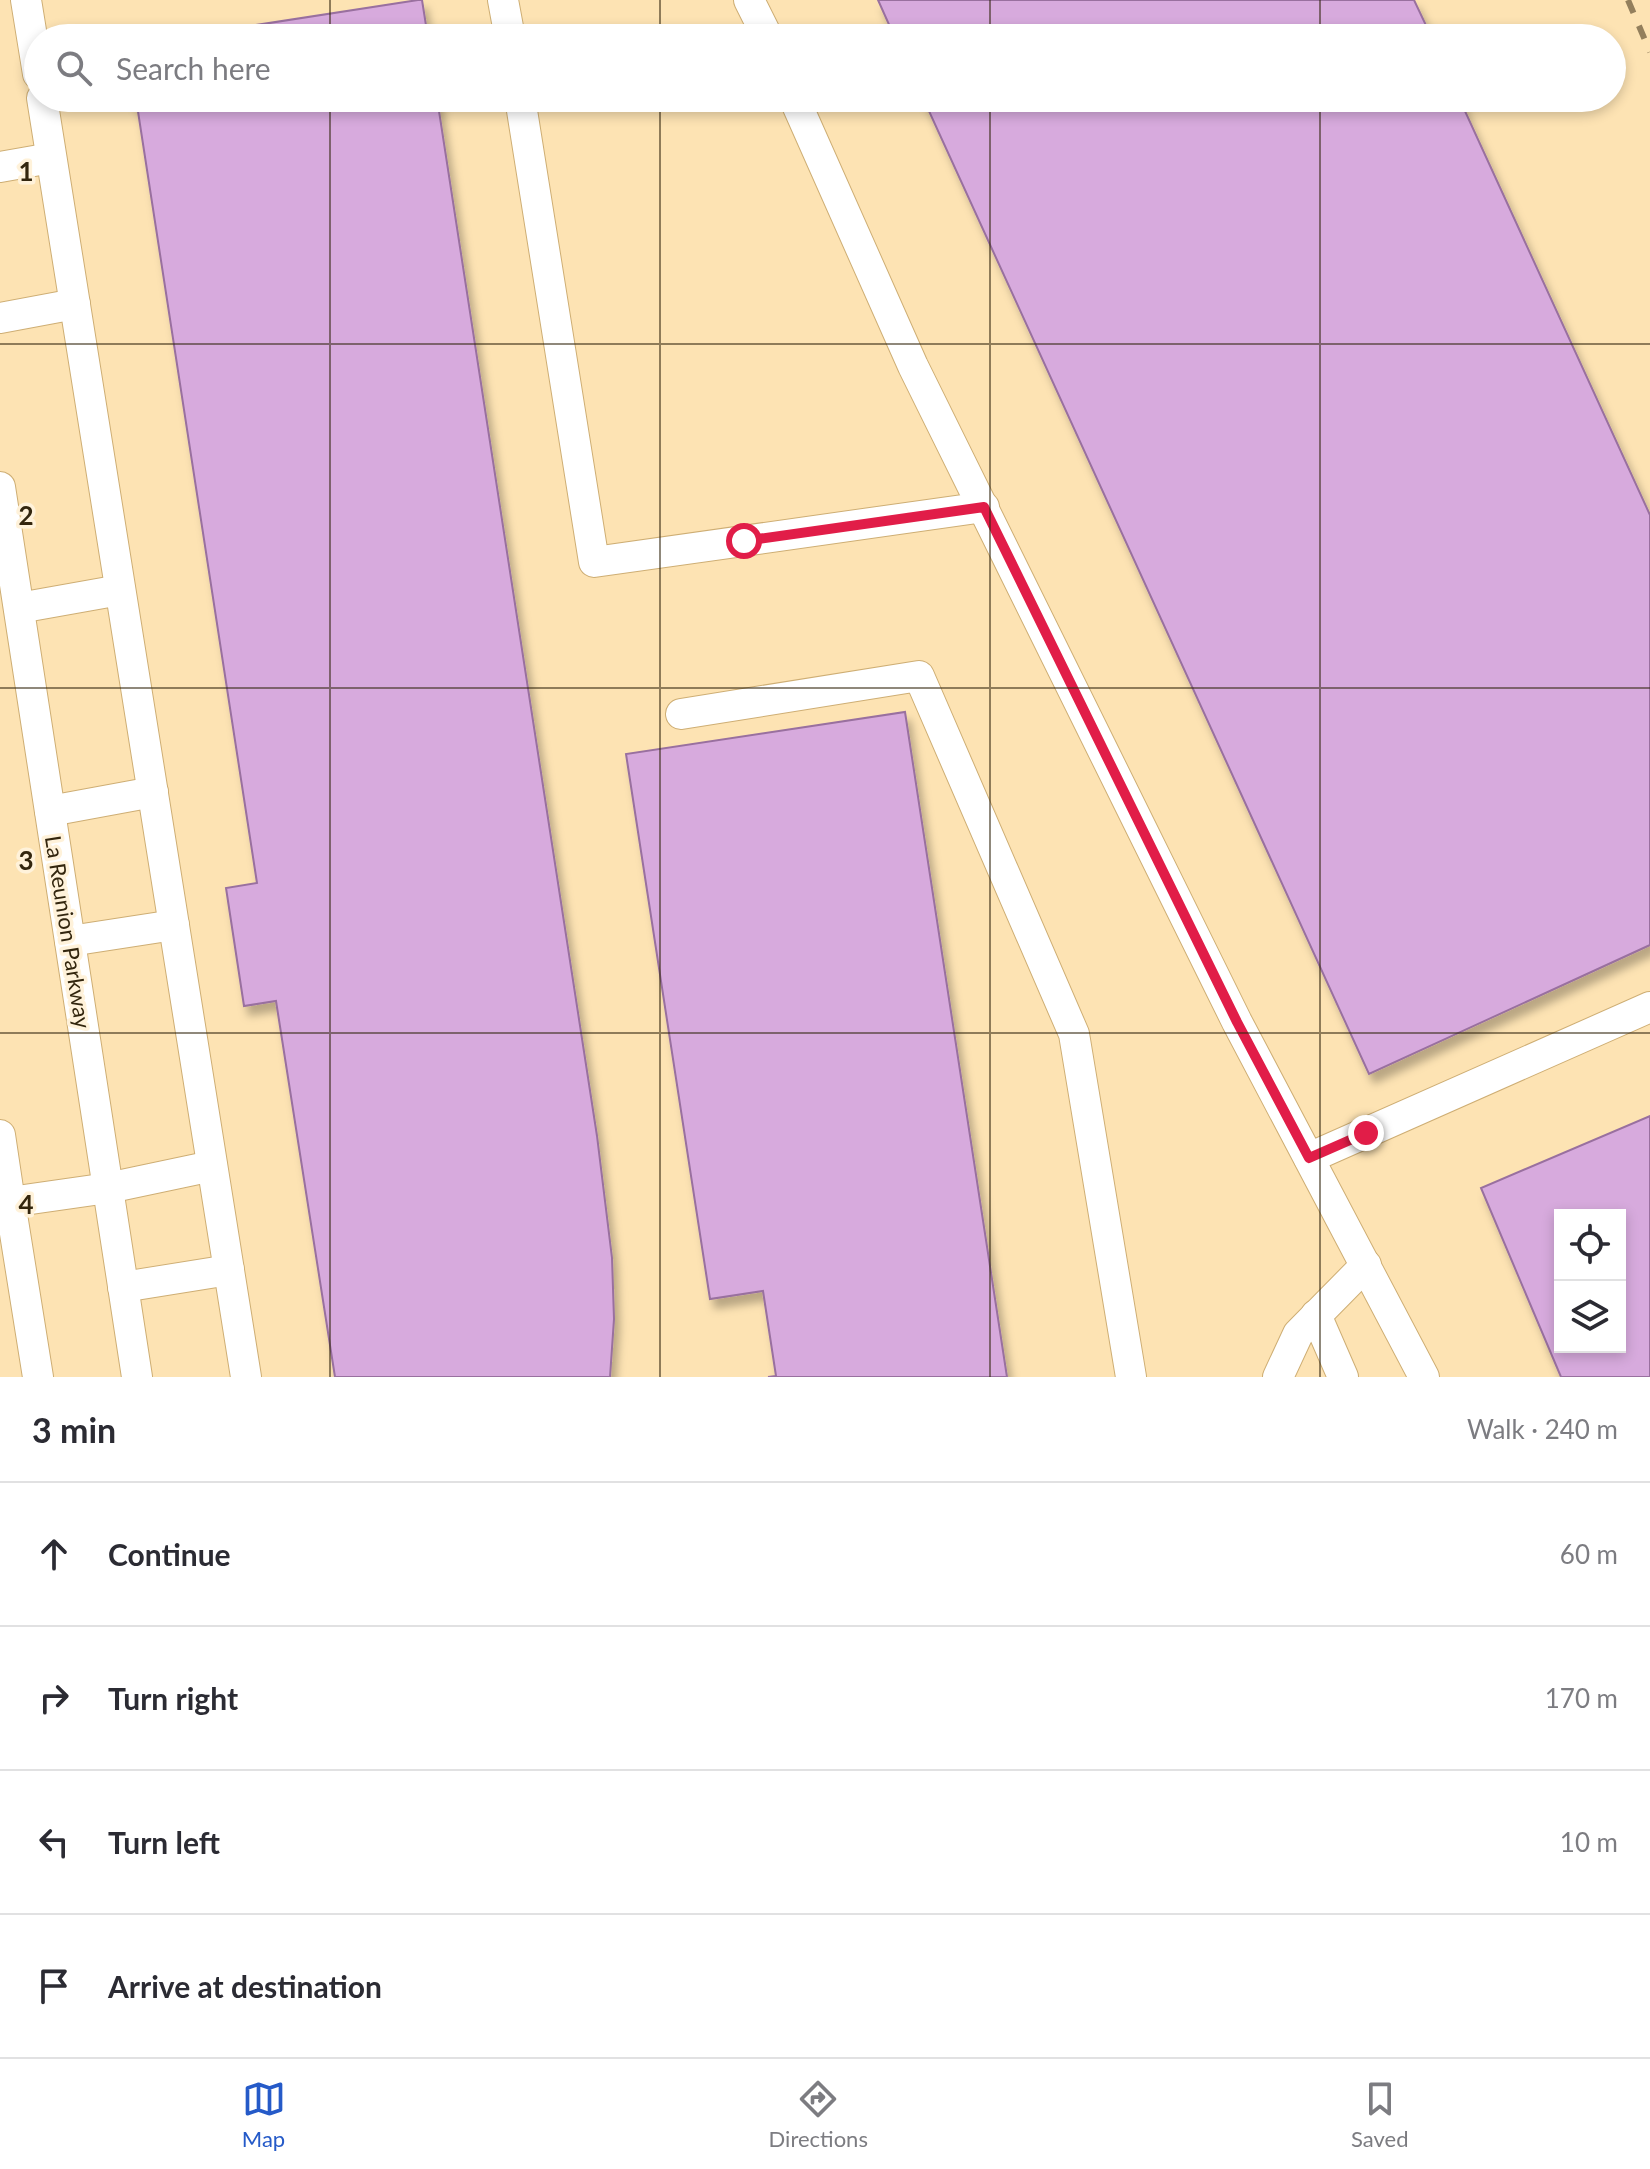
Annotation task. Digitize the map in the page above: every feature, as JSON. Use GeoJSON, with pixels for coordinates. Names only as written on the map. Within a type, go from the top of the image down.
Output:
{"type":"FeatureCollection","features":[{"type":"Feature","properties":{"kind":"street"},"geometry":{"type":"LineString","coordinates":[[26,0],[30,24]]}},
{"type":"Feature","properties":{"kind":"street"},"geometry":{"type":"LineString","coordinates":[[503,0],[507,24]]}},
{"type":"Feature","properties":{"kind":"street"},"geometry":{"type":"LineString","coordinates":[[749,0],[761,24]]}},
{"type":"Feature","properties":{"kind":"street"},"geometry":{"type":"LineString","coordinates":[[44,112],[246,1377]]}},
{"type":"Feature","properties":{"kind":"street"},"geometry":{"type":"LineString","coordinates":[[522,112],[594,562],[984,507]]}},
{"type":"Feature","properties":{"kind":"street"},"geometry":{"type":"LineString","coordinates":[[800,112],[913,366],[1237,1022],[1424,1377]]}},
{"type":"Feature","properties":{"kind":"street"},"geometry":{"type":"LineString","coordinates":[[0,167],[51,158]]}},
{"type":"Feature","properties":{"kind":"street"},"geometry":{"type":"LineString","coordinates":[[0,318],[75,304]]}},
{"type":"Feature","properties":{"kind":"street","name":"La Reunion Parkway"},"geometry":{"type":"LineString","coordinates":[[0,487],[13,623],[50,811],[137,1377]]}},
{"type":"Feature","properties":{"kind":"street"},"geometry":{"type":"LineString","coordinates":[[13,623],[120,590]]}},
{"type":"Feature","properties":{"kind":"street"},"geometry":{"type":"LineString","coordinates":[[681,714],[919,676],[1074,1034],[1131,1377]]}},
{"type":"Feature","properties":{"kind":"street"},"geometry":{"type":"LineString","coordinates":[[50,811],[153,792]]}},
{"type":"Feature","properties":{"kind":"street"},"geometry":{"type":"LineString","coordinates":[[70,941],[174,925]]}},
{"type":"Feature","properties":{"kind":"street"},"geometry":{"type":"LineString","coordinates":[[1309,1158],[1650,1007]]}},
{"type":"Feature","properties":{"kind":"street"},"geometry":{"type":"LineString","coordinates":[[0,1135],[38,1377]]}},
{"type":"Feature","properties":{"kind":"street"},"geometry":{"type":"LineString","coordinates":[[10,1202],[108,1188],[212,1166]]}},
{"type":"Feature","properties":{"kind":"street"},"geometry":{"type":"LineString","coordinates":[[1278,1377],[1298,1334],[1366,1265]]}},
{"type":"Feature","properties":{"kind":"street"},"geometry":{"type":"LineString","coordinates":[[123,1287],[229,1270]]}},
{"type":"Feature","properties":{"kind":"street"},"geometry":{"type":"LineString","coordinates":[[1316,1315],[1343,1377]]}},
{"type":"Feature","properties":{"kind":"building"},"geometry":{"type":"Polygon","coordinates":[[[422,0],[426,24],[263,24],[422,0]]]}},
{"type":"Feature","properties":{"kind":"building"},"geometry":{"type":"Polygon","coordinates":[[[878,0],[1414,0],[1425,24],[889,24],[878,0]]]}},
{"type":"Feature","properties":{"kind":"building"},"geometry":{"type":"Polygon","coordinates":[[[138,112],[439,112],[597,1136],[612,1258],[614,1319],[610,1377],[335,1377],[276,1001],[244,1006],[226,888],[257,883],[138,112]]]}},
{"type":"Feature","properties":{"kind":"building"},"geometry":{"type":"Polygon","coordinates":[[[929,112],[1465,112],[1650,515],[1650,945],[1369,1074],[929,112]]]}},
{"type":"Feature","properties":{"kind":"building"},"geometry":{"type":"Polygon","coordinates":[[[905,712],[1007,1377],[768,1377],[776,1376],[763,1291],[710,1299],[626,754],[905,712]]]}},
{"type":"Feature","properties":{"kind":"building"},"geometry":{"type":"Polygon","coordinates":[[[1650,1116],[1650,1377],[1561,1377],[1481,1188],[1650,1116]]]}},
{"type":"Feature","properties":{"kind":"railway"},"geometry":{"type":"LineString","coordinates":[[1628,0],[1650,52]]}},
{"type":"Feature","properties":{"kind":"route"},"geometry":{"type":"LineString","coordinates":[[744,541],[984,507],[1237,1022],[1309,1158],[1366,1133]]}}]}
